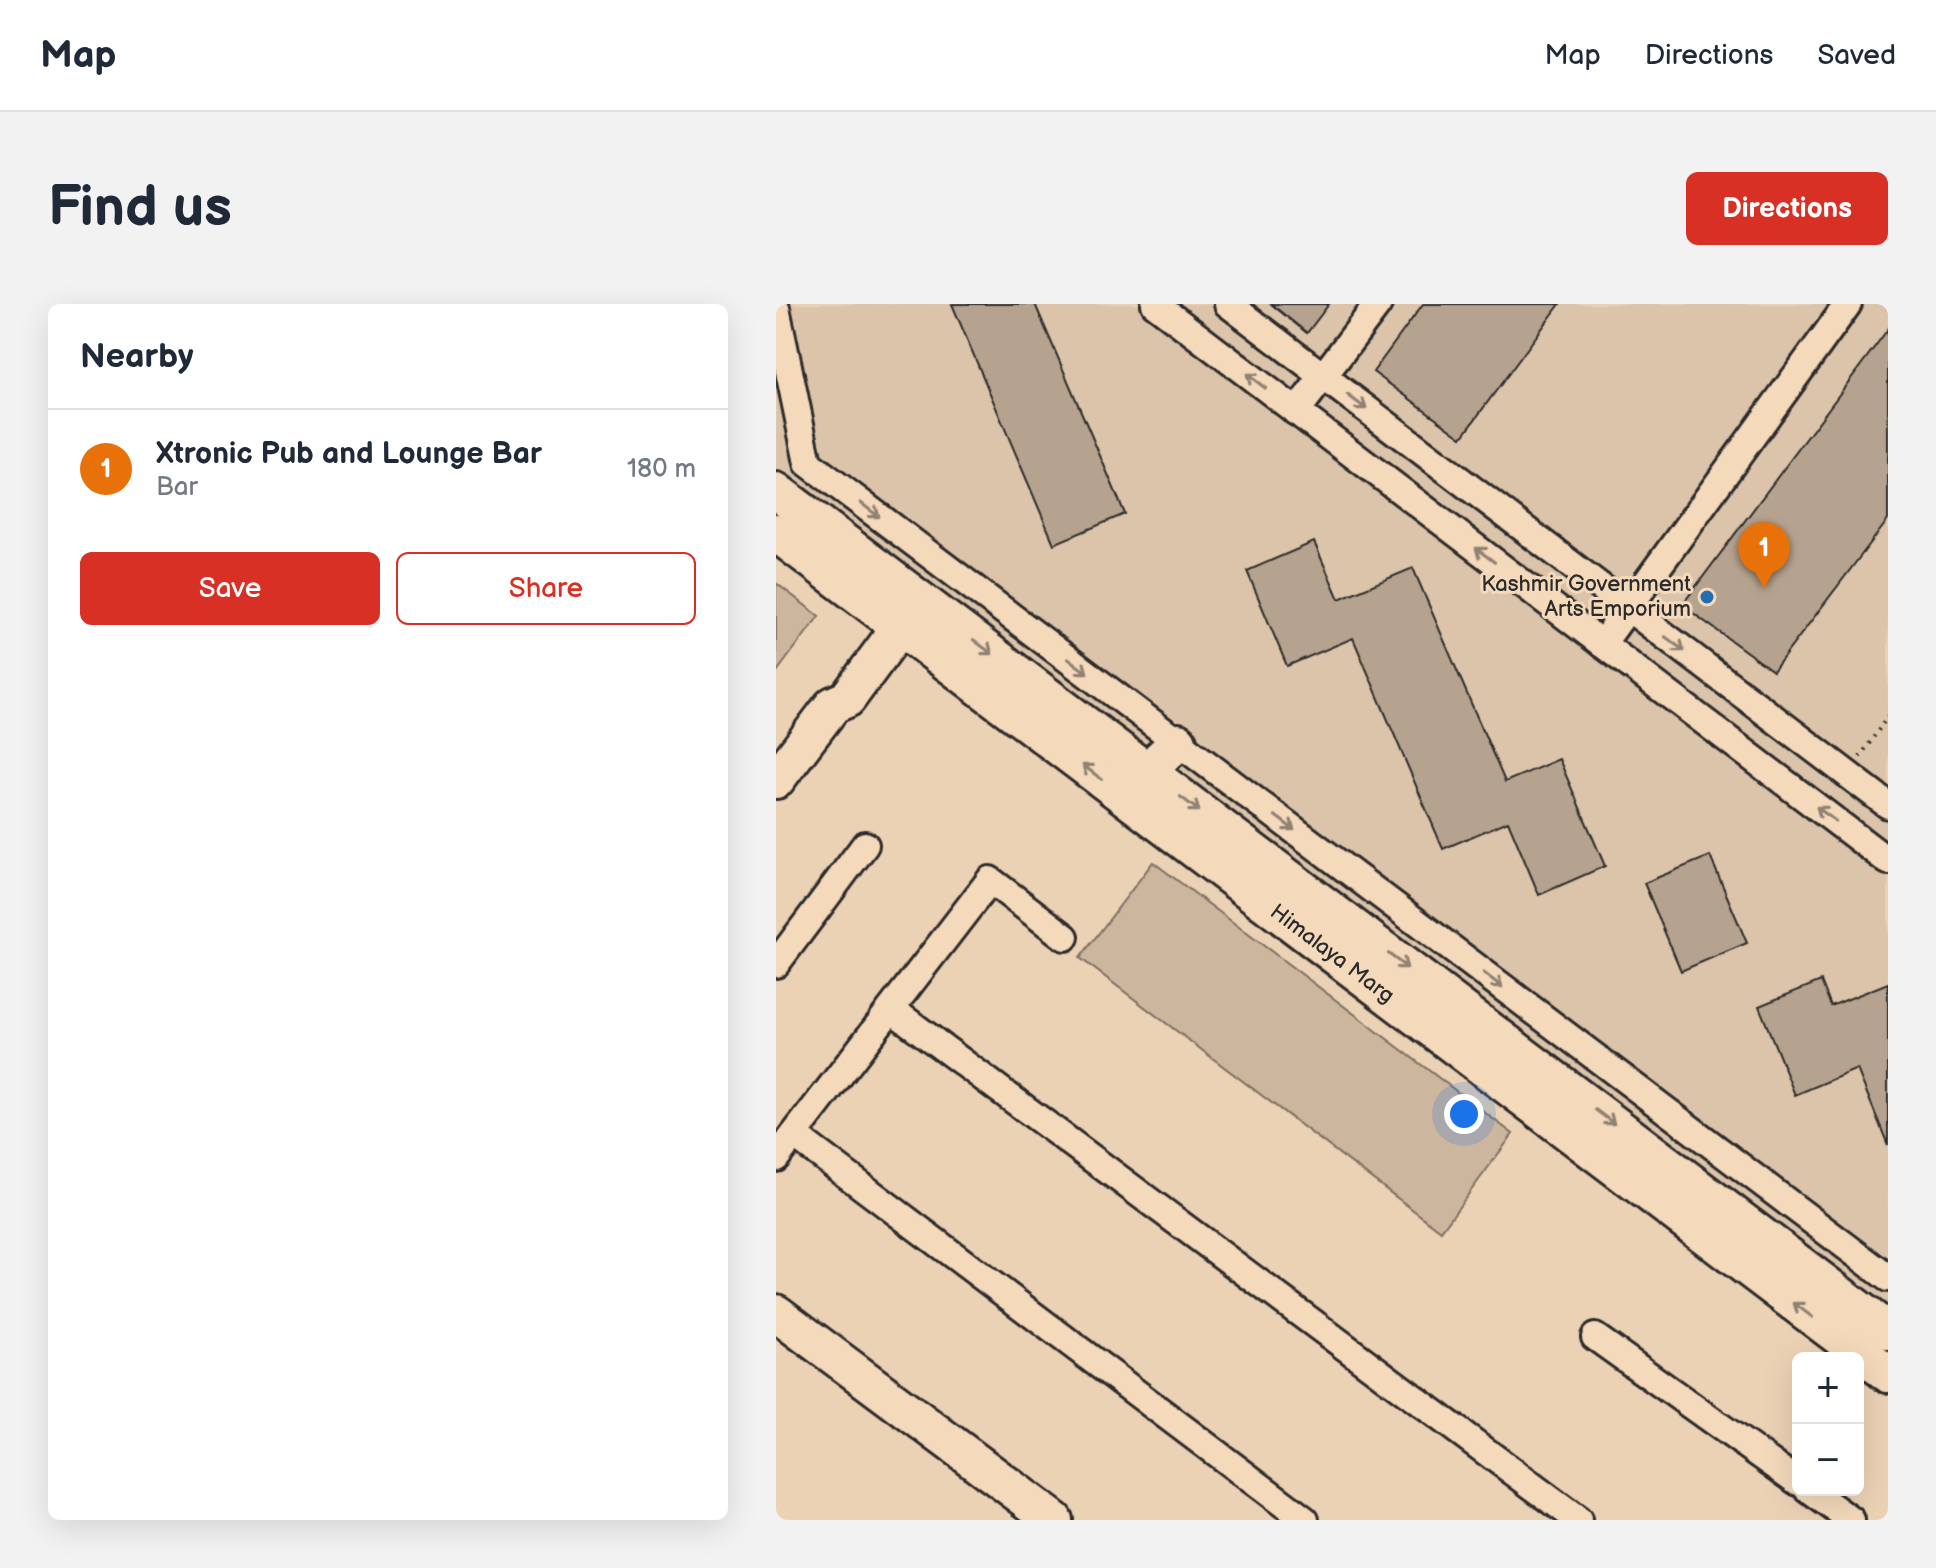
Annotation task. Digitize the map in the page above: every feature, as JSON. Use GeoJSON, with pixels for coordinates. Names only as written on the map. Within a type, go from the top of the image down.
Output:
{"type":"FeatureCollection","features":[{"type":"Feature","properties":{"kind":"main road","name":"Himalaya Marg"},"geometry":{"type":"LineString","coordinates":[[776,491],[903,607],[1888,1374]]}},
{"type":"Feature","properties":{"kind":"main road","name":"Himalaya Marg"},"geometry":{"type":"LineString","coordinates":[[776,533],[903,607],[1147,771],[1888,1331]]}},
{"type":"Feature","properties":{"kind":"main road"},"geometry":{"type":"LineString","coordinates":[[776,780],[833,705],[833,688],[903,607]]}},
{"type":"Feature","properties":{"kind":"main road"},"geometry":{"type":"LineString","coordinates":[[1147,771],[1178,742]]}},
{"type":"Feature","properties":{"kind":"main road"},"geometry":{"type":"LineString","coordinates":[[776,1313],[1054,1520]]}},
{"type":"Feature","properties":{"kind":"street"},"geometry":{"type":"LineString","coordinates":[[1155,304],[1888,861]]}},
{"type":"Feature","properties":{"kind":"street"},"geometry":{"type":"LineString","coordinates":[[1228,304],[1888,805]]}},
{"type":"Feature","properties":{"kind":"street"},"geometry":{"type":"LineString","coordinates":[[1296,412],[1378,304]]}},
{"type":"Feature","properties":{"kind":"street"},"geometry":{"type":"LineString","coordinates":[[1602,644],[1848,304]]}},
{"type":"Feature","properties":{"kind":"street"},"geometry":{"type":"LineString","coordinates":[[776,308],[808,463],[1888,1278]]}},
{"type":"Feature","properties":{"kind":"street"},"geometry":{"type":"LineString","coordinates":[[776,964],[865,845]]}},
{"type":"Feature","properties":{"kind":"street"},"geometry":{"type":"LineString","coordinates":[[776,1158],[990,880],[1065,937]]}},
{"type":"Feature","properties":{"kind":"street"},"geometry":{"type":"LineString","coordinates":[[891,1009],[1578,1520]]}},
{"type":"Feature","properties":{"kind":"street"},"geometry":{"type":"LineString","coordinates":[[794,1135],[1305,1520]]}},
{"type":"Feature","properties":{"kind":"street"},"geometry":{"type":"LineString","coordinates":[[1595,1337],[1792,1478]]}},
{"type":"Feature","properties":{"kind":"street"},"geometry":{"type":"LineString","coordinates":[[1817,1496],[1851,1520]]}},
{"type":"Feature","properties":{"kind":"path"},"geometry":{"type":"LineString","coordinates":[[1848,775],[1888,716]]}},
{"type":"Feature","properties":{"kind":"shaded area"},"geometry":{"type":"Polygon","coordinates":[[[776,304],[1888,304],[1888,1311],[776,469],[776,304]]]}},
{"type":"Feature","properties":{"kind":"shaded area"},"geometry":{"type":"Polygon","coordinates":[[[776,583],[819,616],[776,673],[776,583]]]}},
{"type":"Feature","properties":{"kind":"shaded area"},"geometry":{"type":"Polygon","coordinates":[[[1153,862],[1513,1134],[1441,1231],[1080,958],[1153,862]]]}},
{"type":"Feature","properties":{"kind":"building"},"geometry":{"type":"Polygon","coordinates":[[[952,304],[1035,304],[1125,514],[1054,544],[952,304]]]}},
{"type":"Feature","properties":{"kind":"building"},"geometry":{"type":"Polygon","coordinates":[[[1271,304],[1329,304],[1307,333],[1271,304]]]}},
{"type":"Feature","properties":{"kind":"building"},"geometry":{"type":"Polygon","coordinates":[[[1423,304],[1560,304],[1462,437],[1373,372],[1423,304]]]}},
{"type":"Feature","properties":{"kind":"building"},"geometry":{"type":"Polygon","coordinates":[[[1888,329],[1888,520],[1773,671],[1682,605],[1888,329]]]}},
{"type":"Feature","properties":{"kind":"building"},"geometry":{"type":"Polygon","coordinates":[[[1314,542],[1339,599],[1413,568],[1505,782],[1559,759],[1605,866],[1539,895],[1508,821],[1443,849],[1353,638],[1287,666],[1247,571],[1314,542]]]}},
{"type":"Feature","properties":{"kind":"building"},"geometry":{"type":"Polygon","coordinates":[[[1710,856],[1747,943],[1681,971],[1644,883],[1710,856]]]}},
{"type":"Feature","properties":{"kind":"building"},"geometry":{"type":"Polygon","coordinates":[[[1821,981],[1831,1006],[1888,983],[1888,1145],[1857,1069],[1795,1095],[1759,1006],[1821,981]]]}},
{"type":"Feature","properties":{"kind":"place","name":"Xtronic Pub and Lounge Bar"},"geometry":{"type":"Point","coordinates":[1764,588]}},
{"type":"Feature","properties":{"kind":"place","name":"Kashmir Government Arts Emporium"},"geometry":{"type":"Point","coordinates":[1707,597]}}]}
